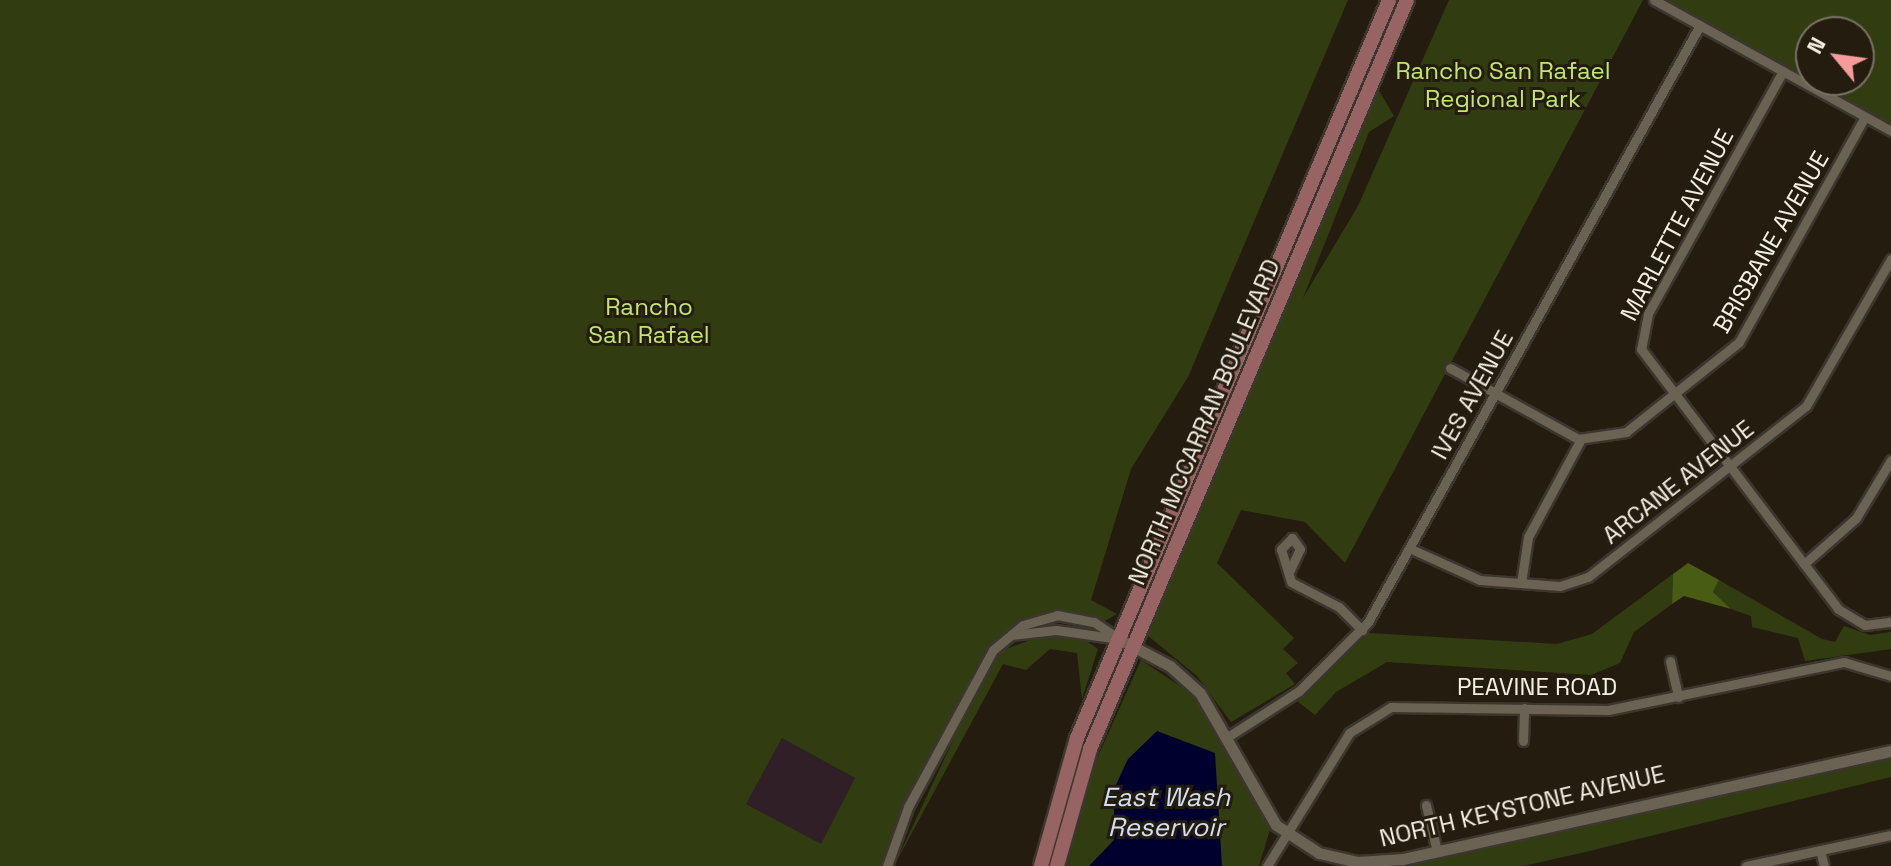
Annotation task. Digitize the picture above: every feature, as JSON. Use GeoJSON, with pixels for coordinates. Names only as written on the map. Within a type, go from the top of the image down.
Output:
{"type":"FeatureCollection","features":[{"type":"Feature","properties":{"kind":"main road","name":"NORTH MCCARRAN BOULEVARD"},"geometry":{"type":"LineString","coordinates":[[1041,866],[1064,772],[1389,0]]}},
{"type":"Feature","properties":{"kind":"main road","name":"NORTH MCCARRAN BOULEVARD"},"geometry":{"type":"LineString","coordinates":[[1057,866],[1081,774],[1407,0]]}},
{"type":"Feature","properties":{"kind":"main road"},"geometry":{"type":"LineString","coordinates":[[1305,200],[1319,207]]}},
{"type":"Feature","properties":{"kind":"street"},"geometry":{"type":"LineString","coordinates":[[1654,0],[1891,131]]}},
{"type":"Feature","properties":{"kind":"street","name":"IVES AVENUE"},"geometry":{"type":"LineString","coordinates":[[1226,738],[1299,691],[1362,630],[1700,25]]}},
{"type":"Feature","properties":{"kind":"street","name":"MARLETTE AVENUE"},"geometry":{"type":"LineString","coordinates":[[1783,71],[1643,326],[1643,356],[1851,620],[1891,622]]}},
{"type":"Feature","properties":{"kind":"street","name":"BRISBANE AVENUE"},"geometry":{"type":"LineString","coordinates":[[1581,439],[1616,437],[1673,396],[1743,336],[1865,117]]}},
{"type":"Feature","properties":{"kind":"street","name":"ARCANE AVENUE"},"geometry":{"type":"LineString","coordinates":[[1409,548],[1469,578],[1560,586],[1588,577],[1729,468],[1813,398],[1891,259]]}},
{"type":"Feature","properties":{"kind":"street"},"geometry":{"type":"LineString","coordinates":[[1450,368],[1581,439],[1528,537],[1521,583]]}},
{"type":"Feature","properties":{"kind":"street"},"geometry":{"type":"LineString","coordinates":[[1804,564],[1856,518],[1891,460]]}},
{"type":"Feature","properties":{"kind":"street"},"geometry":{"type":"LineString","coordinates":[[1290,570],[1296,587],[1332,602],[1362,630]]}},
{"type":"Feature","properties":{"kind":"street"},"geometry":{"type":"LineString","coordinates":[[887,866],[903,819],[977,672],[1011,635],[1057,615],[1094,622],[1119,639]]}},
{"type":"Feature","properties":{"kind":"street"},"geometry":{"type":"LineString","coordinates":[[1011,635],[1056,630],[1119,639]]}},
{"type":"Feature","properties":{"kind":"street","name":"NORTH KEYSTONE AVENUE"},"geometry":{"type":"LineString","coordinates":[[1119,639],[1191,682],[1226,738],[1260,804],[1285,832],[1319,853],[1357,862],[1437,851],[1891,751]]}},
{"type":"Feature","properties":{"kind":"street"},"geometry":{"type":"LineString","coordinates":[[1670,661],[1678,697]]}},
{"type":"Feature","properties":{"kind":"street","name":"PEAVINE ROAD"},"geometry":{"type":"LineString","coordinates":[[1267,866],[1285,832],[1349,733],[1378,711],[1404,705],[1608,710],[1844,662],[1891,676]]}},
{"type":"Feature","properties":{"kind":"street"},"geometry":{"type":"LineString","coordinates":[[1523,741],[1524,708]]}},
{"type":"Feature","properties":{"kind":"street"},"geometry":{"type":"LineString","coordinates":[[1426,805],[1437,851]]}},
{"type":"Feature","properties":{"kind":"street"},"geometry":{"type":"LineString","coordinates":[[1746,866],[1891,835]]}},
{"type":"Feature","properties":{"kind":"street"},"geometry":{"type":"LineString","coordinates":[[1820,850],[1824,866]]}},
{"type":"Feature","properties":{"kind":"shaded area"},"geometry":{"type":"Polygon","coordinates":[[[782,738],[855,778],[821,845],[746,804],[782,738]]]}},
{"type":"Feature","properties":{"kind":"green space","name":"Rancho San Rafael"},"geometry":{"type":"Polygon","coordinates":[[[0,0],[1348,0],[1188,377],[1131,469],[1091,600],[1117,614],[1101,623],[1086,616],[1023,623],[985,651],[904,805],[881,866],[0,866],[0,0]],[[782,738],[746,804],[821,844],[855,778],[782,738]]]}},
{"type":"Feature","properties":{"kind":"green space","name":"Rancho San Rafael Regional Park"},"geometry":{"type":"Polygon","coordinates":[[[1449,0],[1643,0],[1345,563],[1305,522],[1241,510],[1217,563],[1294,638],[1283,649],[1298,663],[1286,673],[1295,684],[1231,722],[1197,676],[1147,635],[1378,89],[1394,116],[1369,132],[1303,298],[1358,206],[1449,0]]]}},
{"type":"Feature","properties":{"kind":"green space"},"geometry":{"type":"Polygon","coordinates":[[[1667,0],[1891,0],[1891,125],[1839,96],[1875,96],[1875,16],[1795,16],[1795,71],[1667,0]]]}},
{"type":"Feature","properties":{"kind":"green space"},"geometry":{"type":"Polygon","coordinates":[[[1688,563],[1719,580],[1713,592],[1731,609],[1684,596],[1672,604],[1673,574],[1688,563]]]}},
{"type":"Feature","properties":{"kind":"green space"},"geometry":{"type":"Polygon","coordinates":[[[1673,574],[1672,604],[1634,632],[1620,663],[1591,675],[1387,662],[1336,692],[1315,715],[1297,701],[1369,633],[1557,644],[1592,634],[1673,574]]]}},
{"type":"Feature","properties":{"kind":"green space"},"geometry":{"type":"Polygon","coordinates":[[[1719,580],[1822,639],[1835,642],[1844,626],[1870,635],[1891,632],[1891,649],[1805,661],[1798,638],[1752,627],[1751,616],[1731,609],[1713,592],[1719,580]]]}},
{"type":"Feature","properties":{"kind":"green space"},"geometry":{"type":"Polygon","coordinates":[[[1043,635],[1081,637],[1098,649],[1082,699],[1077,653],[1050,649],[1026,670],[1003,664],[894,866],[987,668],[1004,650],[1043,635]]]}},
{"type":"Feature","properties":{"kind":"green space"},"geometry":{"type":"Polygon","coordinates":[[[1141,660],[1192,694],[1271,826],[1259,866],[1066,866],[1087,781],[1141,660]]]}},
{"type":"Feature","properties":{"kind":"green space"},"geometry":{"type":"Polygon","coordinates":[[[1891,758],[1891,777],[1523,866],[1403,866],[1668,800],[1891,758]]]}},
{"type":"Feature","properties":{"kind":"water","name":"East Wash Reservoir"},"geometry":{"type":"Polygon","coordinates":[[[1157,731],[1215,753],[1222,866],[1089,866],[1114,840],[1114,789],[1128,759],[1157,731]]]}}]}
